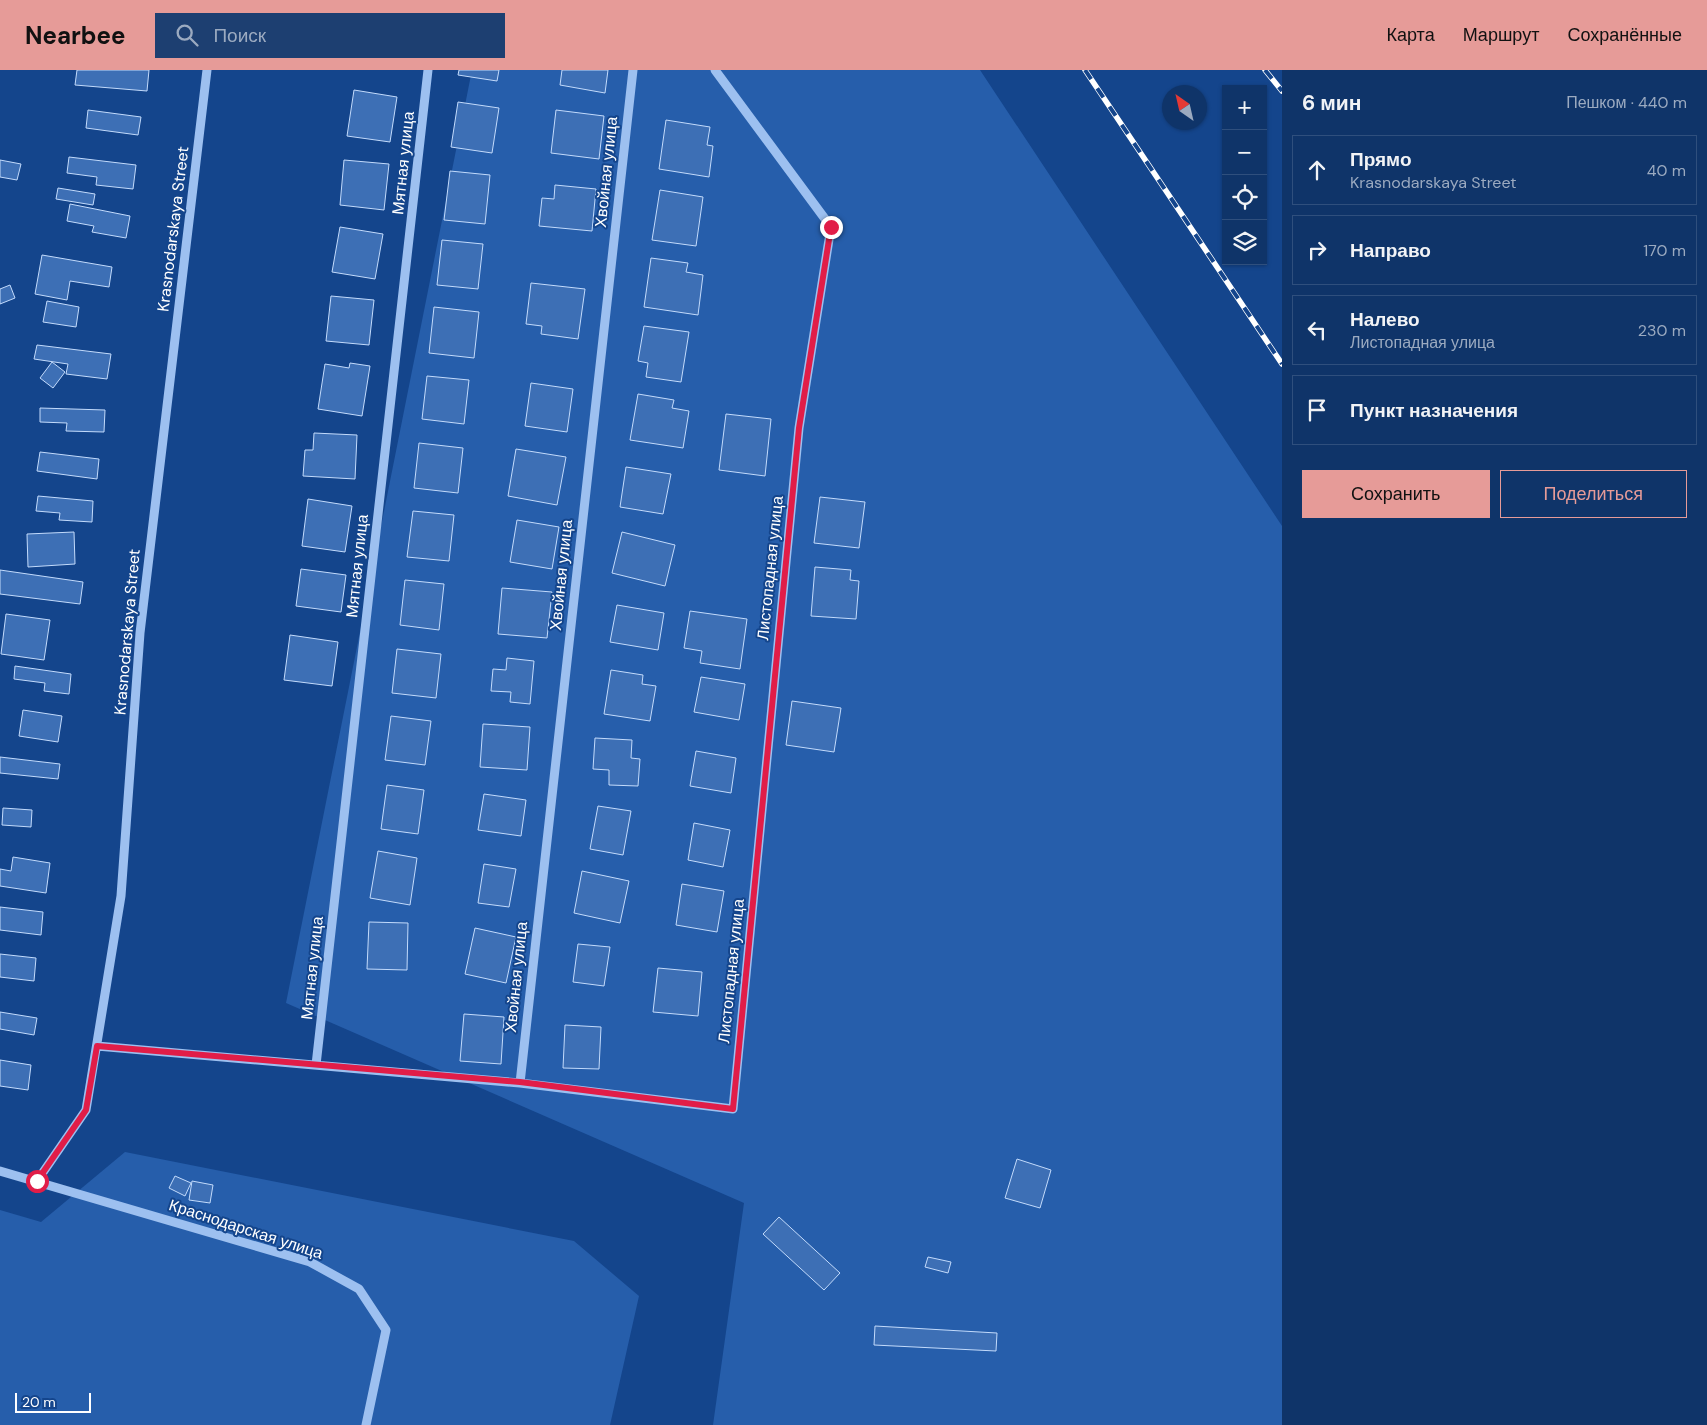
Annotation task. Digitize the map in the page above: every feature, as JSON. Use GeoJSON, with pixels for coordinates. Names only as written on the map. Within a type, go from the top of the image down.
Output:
{"type":"FeatureCollection","features":[{"type":"Feature","properties":{"kind":"street","name":"Krasnodarskaya Street"},"geometry":{"type":"LineString","coordinates":[[37,1181],[86,1110],[121,896],[140,634],[207,70]]}},
{"type":"Feature","properties":{"kind":"street","name":"Мятная улица"},"geometry":{"type":"LineString","coordinates":[[316,1064],[428,70]]}},
{"type":"Feature","properties":{"kind":"street","name":"Хвойная улица"},"geometry":{"type":"LineString","coordinates":[[520,1082],[633,70]]}},
{"type":"Feature","properties":{"kind":"street","name":"Листопадная улица"},"geometry":{"type":"LineString","coordinates":[[520,1082],[733,1109],[799,428],[831,227],[715,70]]}},
{"type":"Feature","properties":{"kind":"street"},"geometry":{"type":"LineString","coordinates":[[97,1046],[520,1082]]}},
{"type":"Feature","properties":{"kind":"street","name":"Краснодарская улица"},"geometry":{"type":"LineString","coordinates":[[0,1171],[310,1262],[359,1289],[386,1330],[366,1425]]}},
{"type":"Feature","properties":{"kind":"shaded area"},"geometry":{"type":"Polygon","coordinates":[[[472,70],[980,70],[1282,526],[1282,1425],[713,1425],[744,1203],[286,1003],[472,70]]]}},
{"type":"Feature","properties":{"kind":"shaded area"},"geometry":{"type":"Polygon","coordinates":[[[125,1152],[574,1241],[639,1296],[610,1425],[0,1425],[0,1210],[41,1222],[125,1152]]]}},
{"type":"Feature","properties":{"kind":"building"},"geometry":{"type":"Polygon","coordinates":[[[77,70],[149,70],[147,91],[75,85],[77,70]]]}},
{"type":"Feature","properties":{"kind":"building"},"geometry":{"type":"Polygon","coordinates":[[[459,70],[499,70],[497,81],[458,75],[459,70]]]}},
{"type":"Feature","properties":{"kind":"building"},"geometry":{"type":"Polygon","coordinates":[[[562,70],[608,70],[605,93],[560,85],[562,70]]]}},
{"type":"Feature","properties":{"kind":"building"},"geometry":{"type":"Polygon","coordinates":[[[354,90],[397,97],[390,142],[347,136],[354,90]]]}},
{"type":"Feature","properties":{"kind":"building"},"geometry":{"type":"Polygon","coordinates":[[[458,102],[499,108],[492,153],[451,147],[458,102]]]}},
{"type":"Feature","properties":{"kind":"building"},"geometry":{"type":"Polygon","coordinates":[[[88,110],[141,117],[138,135],[86,128],[88,110]]]}},
{"type":"Feature","properties":{"kind":"building"},"geometry":{"type":"Polygon","coordinates":[[[556,110],[604,116],[599,159],[551,153],[556,110]]]}},
{"type":"Feature","properties":{"kind":"building"},"geometry":{"type":"Polygon","coordinates":[[[666,120],[710,127],[707,145],[713,146],[709,177],[659,169],[666,120]]]}},
{"type":"Feature","properties":{"kind":"building"},"geometry":{"type":"Polygon","coordinates":[[[69,157],[136,165],[133,189],[96,185],[97,177],[67,173],[69,157]]]}},
{"type":"Feature","properties":{"kind":"building"},"geometry":{"type":"Polygon","coordinates":[[[0,160],[21,164],[17,180],[0,177],[0,160]]]}},
{"type":"Feature","properties":{"kind":"building"},"geometry":{"type":"Polygon","coordinates":[[[344,160],[389,164],[384,210],[340,205],[344,160]]]}},
{"type":"Feature","properties":{"kind":"building"},"geometry":{"type":"Polygon","coordinates":[[[450,171],[490,175],[485,224],[444,220],[450,171]]]}},
{"type":"Feature","properties":{"kind":"building"},"geometry":{"type":"Polygon","coordinates":[[[555,185],[596,189],[592,231],[539,226],[542,198],[554,199],[555,185]]]}},
{"type":"Feature","properties":{"kind":"building"},"geometry":{"type":"Polygon","coordinates":[[[58,188],[95,194],[93,205],[56,199],[58,188]]]}},
{"type":"Feature","properties":{"kind":"building"},"geometry":{"type":"Polygon","coordinates":[[[660,190],[703,197],[696,246],[652,240],[660,190]]]}},
{"type":"Feature","properties":{"kind":"building"},"geometry":{"type":"Polygon","coordinates":[[[70,204],[130,216],[126,238],[92,232],[94,226],[67,221],[70,204]]]}},
{"type":"Feature","properties":{"kind":"building"},"geometry":{"type":"Polygon","coordinates":[[[340,227],[383,234],[375,279],[332,272],[340,227]]]}},
{"type":"Feature","properties":{"kind":"building"},"geometry":{"type":"Polygon","coordinates":[[[442,240],[483,244],[478,289],[437,285],[442,240]]]}},
{"type":"Feature","properties":{"kind":"building"},"geometry":{"type":"Polygon","coordinates":[[[42,255],[112,267],[109,287],[70,281],[67,300],[35,294],[42,255]]]}},
{"type":"Feature","properties":{"kind":"building"},"geometry":{"type":"Polygon","coordinates":[[[651,258],[688,263],[686,272],[703,275],[698,315],[644,307],[651,258]]]}},
{"type":"Feature","properties":{"kind":"building"},"geometry":{"type":"Polygon","coordinates":[[[531,283],[585,289],[578,339],[541,334],[542,326],[526,324],[531,283]]]}},
{"type":"Feature","properties":{"kind":"building"},"geometry":{"type":"Polygon","coordinates":[[[10,285],[15,298],[0,304],[0,289],[10,285]]]}},
{"type":"Feature","properties":{"kind":"building"},"geometry":{"type":"Polygon","coordinates":[[[331,296],[374,300],[369,345],[326,341],[331,296]]]}},
{"type":"Feature","properties":{"kind":"building"},"geometry":{"type":"Polygon","coordinates":[[[47,301],[79,307],[76,327],[43,322],[47,301]]]}},
{"type":"Feature","properties":{"kind":"building"},"geometry":{"type":"Polygon","coordinates":[[[434,307],[479,312],[474,358],[429,353],[434,307]]]}},
{"type":"Feature","properties":{"kind":"building"},"geometry":{"type":"Polygon","coordinates":[[[644,326],[689,332],[681,382],[646,377],[648,363],[638,361],[644,326]]]}},
{"type":"Feature","properties":{"kind":"building"},"geometry":{"type":"Polygon","coordinates":[[[37,345],[111,354],[107,379],[66,374],[68,364],[34,359],[37,345]]]}},
{"type":"Feature","properties":{"kind":"building"},"geometry":{"type":"Polygon","coordinates":[[[52,362],[65,372],[53,388],[40,378],[52,362]]]}},
{"type":"Feature","properties":{"kind":"building"},"geometry":{"type":"Polygon","coordinates":[[[350,363],[370,366],[362,416],[318,409],[325,364],[349,368],[350,363]]]}},
{"type":"Feature","properties":{"kind":"building"},"geometry":{"type":"Polygon","coordinates":[[[427,376],[469,380],[464,424],[422,419],[427,376]]]}},
{"type":"Feature","properties":{"kind":"building"},"geometry":{"type":"Polygon","coordinates":[[[531,383],[573,389],[567,432],[525,426],[531,383]]]}},
{"type":"Feature","properties":{"kind":"building"},"geometry":{"type":"Polygon","coordinates":[[[638,394],[674,400],[672,408],[689,411],[683,448],[630,440],[638,394]]]}},
{"type":"Feature","properties":{"kind":"building"},"geometry":{"type":"Polygon","coordinates":[[[40,408],[105,410],[104,432],[66,431],[67,423],[40,422],[40,408]]]}},
{"type":"Feature","properties":{"kind":"building"},"geometry":{"type":"Polygon","coordinates":[[[726,414],[771,419],[765,476],[719,470],[726,414]]]}},
{"type":"Feature","properties":{"kind":"building"},"geometry":{"type":"Polygon","coordinates":[[[314,433],[357,435],[355,479],[303,476],[305,450],[313,450],[314,433]]]}},
{"type":"Feature","properties":{"kind":"building"},"geometry":{"type":"Polygon","coordinates":[[[419,443],[463,448],[458,493],[414,488],[419,443]]]}},
{"type":"Feature","properties":{"kind":"building"},"geometry":{"type":"Polygon","coordinates":[[[516,449],[566,457],[557,505],[508,496],[516,449]]]}},
{"type":"Feature","properties":{"kind":"building"},"geometry":{"type":"Polygon","coordinates":[[[40,452],[99,459],[97,479],[37,471],[40,452]]]}},
{"type":"Feature","properties":{"kind":"building"},"geometry":{"type":"Polygon","coordinates":[[[626,467],[671,474],[663,514],[620,507],[626,467]]]}},
{"type":"Feature","properties":{"kind":"building"},"geometry":{"type":"Polygon","coordinates":[[[38,496],[93,501],[92,522],[59,520],[60,513],[36,511],[38,496]]]}},
{"type":"Feature","properties":{"kind":"building"},"geometry":{"type":"Polygon","coordinates":[[[820,497],[865,502],[859,548],[814,543],[820,497]]]}},
{"type":"Feature","properties":{"kind":"building"},"geometry":{"type":"Polygon","coordinates":[[[308,499],[352,506],[345,552],[302,546],[308,499]]]}},
{"type":"Feature","properties":{"kind":"building"},"geometry":{"type":"Polygon","coordinates":[[[413,511],[454,515],[449,561],[407,557],[413,511]]]}},
{"type":"Feature","properties":{"kind":"building"},"geometry":{"type":"Polygon","coordinates":[[[517,520],[559,527],[552,569],[510,562],[517,520]]]}},
{"type":"Feature","properties":{"kind":"building"},"geometry":{"type":"Polygon","coordinates":[[[74,532],[75,564],[28,567],[27,534],[74,532]]]}},
{"type":"Feature","properties":{"kind":"building"},"geometry":{"type":"Polygon","coordinates":[[[622,532],[675,545],[665,586],[612,573],[622,532]]]}},
{"type":"Feature","properties":{"kind":"building"},"geometry":{"type":"Polygon","coordinates":[[[815,567],[851,570],[850,580],[859,581],[856,619],[811,616],[815,567]]]}},
{"type":"Feature","properties":{"kind":"building"},"geometry":{"type":"Polygon","coordinates":[[[301,569],[346,575],[341,612],[296,606],[301,569]]]}},
{"type":"Feature","properties":{"kind":"building"},"geometry":{"type":"Polygon","coordinates":[[[0,570],[83,582],[80,604],[0,594],[0,570]]]}},
{"type":"Feature","properties":{"kind":"building"},"geometry":{"type":"Polygon","coordinates":[[[405,580],[444,584],[439,630],[400,625],[405,580]]]}},
{"type":"Feature","properties":{"kind":"building"},"geometry":{"type":"Polygon","coordinates":[[[502,588],[552,592],[547,638],[498,634],[502,588]]]}},
{"type":"Feature","properties":{"kind":"building"},"geometry":{"type":"Polygon","coordinates":[[[617,605],[664,613],[658,650],[610,642],[617,605]]]}},
{"type":"Feature","properties":{"kind":"building"},"geometry":{"type":"Polygon","coordinates":[[[690,611],[747,619],[740,669],[700,663],[702,651],[684,648],[690,611]]]}},
{"type":"Feature","properties":{"kind":"building"},"geometry":{"type":"Polygon","coordinates":[[[6,614],[50,620],[44,660],[1,654],[6,614]]]}},
{"type":"Feature","properties":{"kind":"building"},"geometry":{"type":"Polygon","coordinates":[[[290,635],[338,642],[332,686],[284,680],[290,635]]]}},
{"type":"Feature","properties":{"kind":"building"},"geometry":{"type":"Polygon","coordinates":[[[397,649],[441,654],[436,698],[392,693],[397,649]]]}},
{"type":"Feature","properties":{"kind":"building"},"geometry":{"type":"Polygon","coordinates":[[[507,658],[534,661],[530,704],[510,702],[511,692],[491,691],[493,669],[506,670],[507,658]]]}},
{"type":"Feature","properties":{"kind":"building"},"geometry":{"type":"Polygon","coordinates":[[[15,666],[71,674],[69,694],[44,691],[45,683],[14,679],[15,666]]]}},
{"type":"Feature","properties":{"kind":"building"},"geometry":{"type":"Polygon","coordinates":[[[611,670],[643,675],[642,684],[656,686],[650,721],[604,714],[611,670]]]}},
{"type":"Feature","properties":{"kind":"building"},"geometry":{"type":"Polygon","coordinates":[[[701,677],[745,684],[739,720],[694,712],[701,677]]]}},
{"type":"Feature","properties":{"kind":"building"},"geometry":{"type":"Polygon","coordinates":[[[792,701],[841,708],[834,752],[786,745],[792,701]]]}},
{"type":"Feature","properties":{"kind":"building"},"geometry":{"type":"Polygon","coordinates":[[[23,710],[62,716],[58,742],[19,736],[23,710]]]}},
{"type":"Feature","properties":{"kind":"building"},"geometry":{"type":"Polygon","coordinates":[[[391,716],[431,721],[425,765],[385,760],[391,716]]]}},
{"type":"Feature","properties":{"kind":"building"},"geometry":{"type":"Polygon","coordinates":[[[483,724],[530,727],[527,770],[480,767],[483,724]]]}},
{"type":"Feature","properties":{"kind":"building"},"geometry":{"type":"Polygon","coordinates":[[[595,738],[632,740],[631,758],[640,759],[638,786],[609,785],[609,770],[593,769],[595,738]]]}},
{"type":"Feature","properties":{"kind":"building"},"geometry":{"type":"Polygon","coordinates":[[[696,751],[736,758],[731,793],[690,786],[696,751]]]}},
{"type":"Feature","properties":{"kind":"building"},"geometry":{"type":"Polygon","coordinates":[[[0,757],[60,764],[58,779],[0,773],[0,757]]]}},
{"type":"Feature","properties":{"kind":"building"},"geometry":{"type":"Polygon","coordinates":[[[387,785],[424,790],[418,834],[381,829],[387,785]]]}},
{"type":"Feature","properties":{"kind":"building"},"geometry":{"type":"Polygon","coordinates":[[[484,794],[526,800],[521,836],[478,830],[484,794]]]}},
{"type":"Feature","properties":{"kind":"building"},"geometry":{"type":"Polygon","coordinates":[[[598,806],[631,811],[623,855],[590,849],[598,806]]]}},
{"type":"Feature","properties":{"kind":"building"},"geometry":{"type":"Polygon","coordinates":[[[3,808],[32,810],[31,827],[2,825],[3,808]]]}},
{"type":"Feature","properties":{"kind":"building"},"geometry":{"type":"Polygon","coordinates":[[[694,823],[730,830],[723,867],[688,860],[694,823]]]}},
{"type":"Feature","properties":{"kind":"building"},"geometry":{"type":"Polygon","coordinates":[[[378,851],[417,858],[410,905],[370,898],[378,851]]]}},
{"type":"Feature","properties":{"kind":"building"},"geometry":{"type":"Polygon","coordinates":[[[13,857],[50,863],[46,893],[0,886],[0,869],[11,871],[13,857]]]}},
{"type":"Feature","properties":{"kind":"building"},"geometry":{"type":"Polygon","coordinates":[[[484,864],[516,869],[509,907],[478,903],[484,864]]]}},
{"type":"Feature","properties":{"kind":"building"},"geometry":{"type":"Polygon","coordinates":[[[582,871],[629,881],[620,923],[574,913],[582,871]]]}},
{"type":"Feature","properties":{"kind":"building"},"geometry":{"type":"Polygon","coordinates":[[[682,884],[724,891],[717,932],[676,925],[682,884]]]}},
{"type":"Feature","properties":{"kind":"building"},"geometry":{"type":"Polygon","coordinates":[[[0,907],[43,912],[41,935],[0,930],[0,907]]]}},
{"type":"Feature","properties":{"kind":"building"},"geometry":{"type":"Polygon","coordinates":[[[369,922],[408,923],[407,970],[367,969],[369,922]]]}},
{"type":"Feature","properties":{"kind":"building"},"geometry":{"type":"Polygon","coordinates":[[[475,928],[516,937],[506,983],[465,974],[475,928]]]}},
{"type":"Feature","properties":{"kind":"building"},"geometry":{"type":"Polygon","coordinates":[[[578,944],[610,947],[604,986],[573,982],[578,944]]]}},
{"type":"Feature","properties":{"kind":"building"},"geometry":{"type":"Polygon","coordinates":[[[0,954],[36,958],[34,981],[0,977],[0,954]]]}},
{"type":"Feature","properties":{"kind":"building"},"geometry":{"type":"Polygon","coordinates":[[[658,968],[702,972],[698,1016],[653,1012],[658,968]]]}},
{"type":"Feature","properties":{"kind":"building"},"geometry":{"type":"Polygon","coordinates":[[[0,1012],[37,1018],[34,1035],[0,1029],[0,1012]]]}},
{"type":"Feature","properties":{"kind":"building"},"geometry":{"type":"Polygon","coordinates":[[[464,1014],[504,1017],[501,1064],[460,1061],[464,1014]]]}},
{"type":"Feature","properties":{"kind":"building"},"geometry":{"type":"Polygon","coordinates":[[[565,1025],[601,1027],[599,1069],[563,1068],[565,1025]]]}},
{"type":"Feature","properties":{"kind":"building"},"geometry":{"type":"Polygon","coordinates":[[[0,1060],[31,1065],[28,1090],[0,1086],[0,1060]]]}},
{"type":"Feature","properties":{"kind":"building"},"geometry":{"type":"Polygon","coordinates":[[[1017,1159],[1051,1170],[1040,1208],[1005,1198],[1017,1159]]]}},
{"type":"Feature","properties":{"kind":"building"},"geometry":{"type":"Polygon","coordinates":[[[175,1176],[191,1183],[185,1196],[169,1188],[175,1176]]]}},
{"type":"Feature","properties":{"kind":"building"},"geometry":{"type":"Polygon","coordinates":[[[192,1181],[213,1185],[210,1203],[189,1200],[192,1181]]]}},
{"type":"Feature","properties":{"kind":"building"},"geometry":{"type":"Polygon","coordinates":[[[779,1217],[840,1273],[824,1290],[763,1234],[779,1217]]]}},
{"type":"Feature","properties":{"kind":"building"},"geometry":{"type":"Polygon","coordinates":[[[928,1257],[951,1262],[948,1273],[925,1267],[928,1257]]]}},
{"type":"Feature","properties":{"kind":"building"},"geometry":{"type":"Polygon","coordinates":[[[875,1326],[997,1333],[996,1351],[874,1345],[875,1326]]]}},
{"type":"Feature","properties":{"kind":"railway"},"geometry":{"type":"LineString","coordinates":[[1085,70],[1282,364]]}},
{"type":"Feature","properties":{"kind":"railway"},"geometry":{"type":"LineString","coordinates":[[1265,70],[1282,91]]}},
{"type":"Feature","properties":{"kind":"route"},"geometry":{"type":"LineString","coordinates":[[37,1181],[86,1110],[97,1046],[520,1082],[733,1109],[799,428],[831,227]]}}]}
